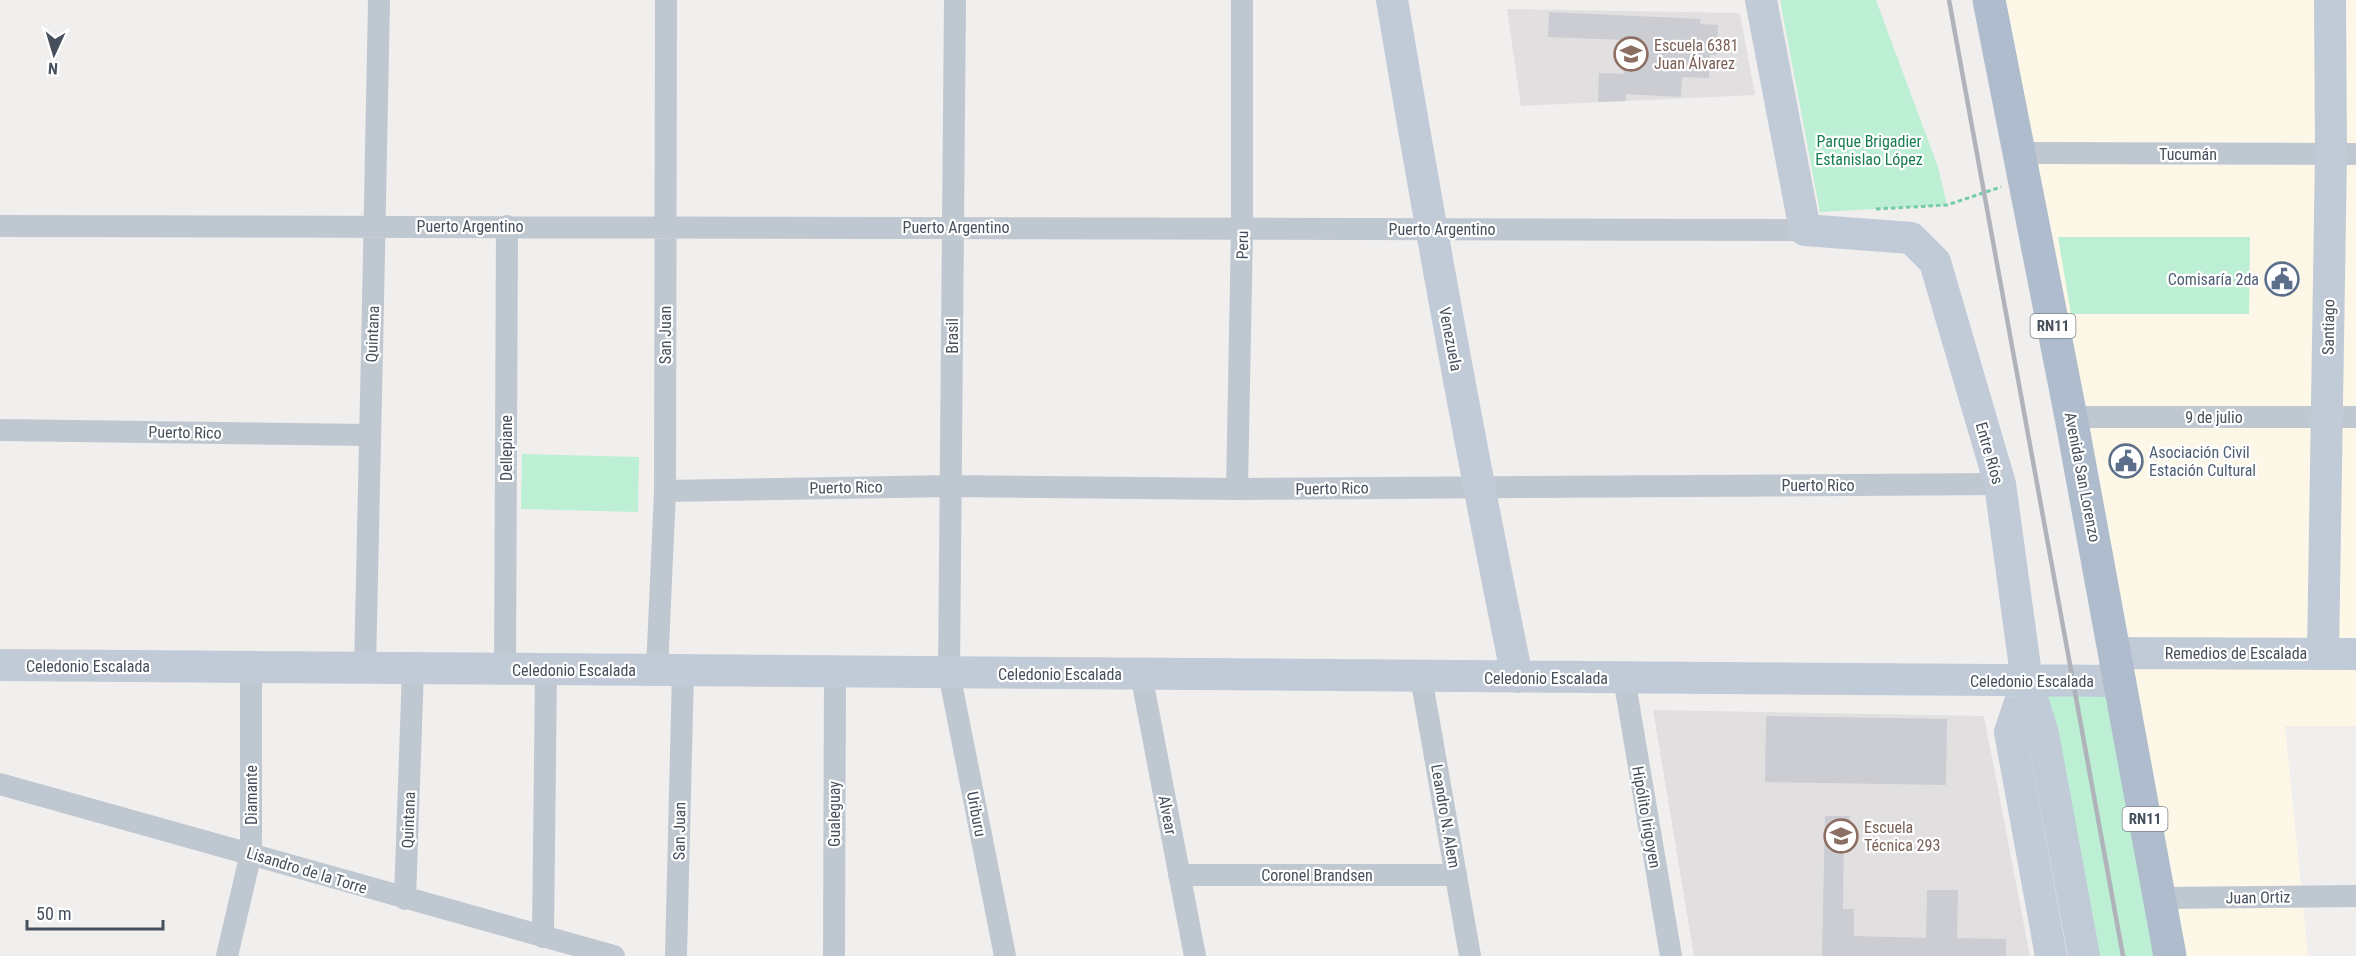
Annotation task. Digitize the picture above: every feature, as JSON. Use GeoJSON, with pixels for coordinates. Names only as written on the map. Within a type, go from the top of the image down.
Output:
{"type":"FeatureCollection","features":[{"type":"Feature","properties":{"kind":"main road","name":"Avenida San Lorenzo"},"geometry":{"type":"LineString","coordinates":[[1989,0],[2071,417],[2170,956]]}},
{"type":"Feature","properties":{"kind":"street","name":"Quintana"},"geometry":{"type":"LineString","coordinates":[[365,668],[379,0]]}},
{"type":"Feature","properties":{"kind":"street","name":"San Juan"},"geometry":{"type":"LineString","coordinates":[[666,0],[664,491],[676,956]]}},
{"type":"Feature","properties":{"kind":"street","name":"Brasil"},"geometry":{"type":"LineString","coordinates":[[949,673],[955,0]]}},
{"type":"Feature","properties":{"kind":"street","name":"Peru"},"geometry":{"type":"LineString","coordinates":[[1237,489],[1242,230],[1242,0]]}},
{"type":"Feature","properties":{"kind":"street","name":"Venezuela"},"geometry":{"type":"LineString","coordinates":[[1392,0],[1430,229],[1478,487],[1517,677]]}},
{"type":"Feature","properties":{"kind":"street"},"geometry":{"type":"LineString","coordinates":[[1761,0],[1805,230]]}},
{"type":"Feature","properties":{"kind":"street","name":"Santiago"},"geometry":{"type":"LineString","coordinates":[[2323,654],[2341,418],[2344,154],[2330,0]]}},
{"type":"Feature","properties":{"kind":"street","name":"Tucumán"},"geometry":{"type":"LineString","coordinates":[[2023,167],[2344,154]]}},
{"type":"Feature","properties":{"kind":"street","name":"Puerto Argentino"},"geometry":{"type":"LineString","coordinates":[[0,226],[375,225],[664,228],[1805,230],[1911,238]]}},
{"type":"Feature","properties":{"kind":"street","name":"Dellepiane"},"geometry":{"type":"LineString","coordinates":[[505,669],[507,226]]}},
{"type":"Feature","properties":{"kind":"street","name":"Entre Ríos"},"geometry":{"type":"LineString","coordinates":[[1911,238],[1935,262],[2000,484],[2027,681],[2043,734],[2084,956]]}},
{"type":"Feature","properties":{"kind":"street","name":"9 de julio"},"geometry":{"type":"LineString","coordinates":[[2071,417],[2341,418]]}},
{"type":"Feature","properties":{"kind":"street","name":"Puerto Rico"},"geometry":{"type":"LineString","coordinates":[[0,430],[369,435]]}},
{"type":"Feature","properties":{"kind":"street","name":"Puerto Rico"},"geometry":{"type":"LineString","coordinates":[[664,491],[952,486],[1237,489],[2000,484]]}},
{"type":"Feature","properties":{"kind":"street","name":"Remedios de Escalada"},"geometry":{"type":"LineString","coordinates":[[2118,667],[2356,654]]}},
{"type":"Feature","properties":{"kind":"street","name":"Celedonio Escalada"},"geometry":{"type":"LineString","coordinates":[[0,665],[2027,681],[2118,667]]}},
{"type":"Feature","properties":{"kind":"street","name":"Diamante"},"geometry":{"type":"LineString","coordinates":[[227,956],[251,853],[251,667]]}},
{"type":"Feature","properties":{"kind":"street","name":"Quintana"},"geometry":{"type":"LineString","coordinates":[[405,899],[413,669]]}},
{"type":"Feature","properties":{"kind":"street"},"geometry":{"type":"LineString","coordinates":[[543,937],[546,670]]}},
{"type":"Feature","properties":{"kind":"street","name":"Gualeguay"},"geometry":{"type":"LineString","coordinates":[[834,956],[835,672]]}},
{"type":"Feature","properties":{"kind":"street","name":"Uriburu"},"geometry":{"type":"LineString","coordinates":[[949,673],[1005,956]]}},
{"type":"Feature","properties":{"kind":"street","name":"Alvear"},"geometry":{"type":"LineString","coordinates":[[1141,674],[1194,956]]}},
{"type":"Feature","properties":{"kind":"street","name":"Leandro N. Alem"},"geometry":{"type":"LineString","coordinates":[[1421,677],[1470,956]]}},
{"type":"Feature","properties":{"kind":"street","name":"Hipólito Irigoyen"},"geometry":{"type":"LineString","coordinates":[[1624,678],[1671,956]]}},
{"type":"Feature","properties":{"kind":"street","name":"Entre Ríos"},"geometry":{"type":"LineString","coordinates":[[2027,681],[2010,732],[2051,956]]}},
{"type":"Feature","properties":{"kind":"street","name":"Lisandro de la Torre"},"geometry":{"type":"LineString","coordinates":[[0,784],[614,956]]}},
{"type":"Feature","properties":{"kind":"street","name":"Coronel Brandsen"},"geometry":{"type":"LineString","coordinates":[[1179,875],[1456,875]]}},
{"type":"Feature","properties":{"kind":"street","name":"Juan Ortiz"},"geometry":{"type":"LineString","coordinates":[[2160,898],[2356,896]]}},
{"type":"Feature","properties":{"kind":"path"},"geometry":{"type":"LineString","coordinates":[[1866,209],[1947,205],[2023,167]]}},
{"type":"Feature","properties":{"kind":"shaded area"},"geometry":{"type":"Polygon","coordinates":[[[1991,0],[2356,0],[2356,726],[2285,726],[2308,956],[2168,956],[1991,0]]]}},
{"type":"Feature","properties":{"kind":"shaded area","name":"Escuela 6381 Juan Álvarez"},"geometry":{"type":"Polygon","coordinates":[[[1507,9],[1740,13],[1755,95],[1521,106],[1507,9]]]}},
{"type":"Feature","properties":{"kind":"shaded area","name":"Escuela Técnica 293"},"geometry":{"type":"Polygon","coordinates":[[[1653,710],[1984,716],[2030,956],[1694,956],[1653,710]]]}},
{"type":"Feature","properties":{"kind":"green space","name":"Parque Brigadier Estanislao López"},"geometry":{"type":"Polygon","coordinates":[[[1780,0],[1876,0],[1938,167],[1947,205],[1820,212],[1780,0]]]}},
{"type":"Feature","properties":{"kind":"green space"},"geometry":{"type":"Polygon","coordinates":[[[2058,237],[2250,237],[2249,314],[2071,314],[2058,237]]]}},
{"type":"Feature","properties":{"kind":"green space"},"geometry":{"type":"Polygon","coordinates":[[[522,454],[639,457],[638,512],[521,509],[522,454]]]}},
{"type":"Feature","properties":{"kind":"green space"},"geometry":{"type":"Polygon","coordinates":[[[2120,681],[2170,956],[2084,956],[2027,682],[2120,681]]]}},
{"type":"Feature","properties":{"kind":"building"},"geometry":{"type":"Polygon","coordinates":[[[1549,12],[1701,19],[1700,24],[1718,25],[1717,55],[1710,55],[1709,78],[1682,77],[1681,97],[1626,94],[1626,101],[1598,102],[1599,73],[1624,74],[1626,40],[1548,37],[1549,12]]]}},
{"type":"Feature","properties":{"kind":"building"},"geometry":{"type":"Polygon","coordinates":[[[1766,716],[1947,719],[1946,785],[1765,782],[1766,716]]]}},
{"type":"Feature","properties":{"kind":"building"},"geometry":{"type":"Polygon","coordinates":[[[1825,816],[1850,816],[1850,832],[1844,832],[1843,909],[1854,909],[1854,936],[1926,938],[1927,890],[1958,890],[1957,938],[2006,939],[2006,956],[1822,956],[1825,816]]]}},
{"type":"Feature","properties":{"kind":"railway"},"geometry":{"type":"LineString","coordinates":[[1949,0],[2123,956]]}},
{"type":"Feature","properties":{"kind":"place","name":"Escuela 6381 Juan Álvarez"},"geometry":{"type":"Point","coordinates":[1631,54]}},
{"type":"Feature","properties":{"kind":"place","name":"Comisaría 2da"},"geometry":{"type":"Point","coordinates":[2282,279]}},
{"type":"Feature","properties":{"kind":"place","name":"Asociación Civil Estación Cultural"},"geometry":{"type":"Point","coordinates":[2126,461]}},
{"type":"Feature","properties":{"kind":"place","name":"Escuela Técnica 293"},"geometry":{"type":"Point","coordinates":[1841,836]}}]}
